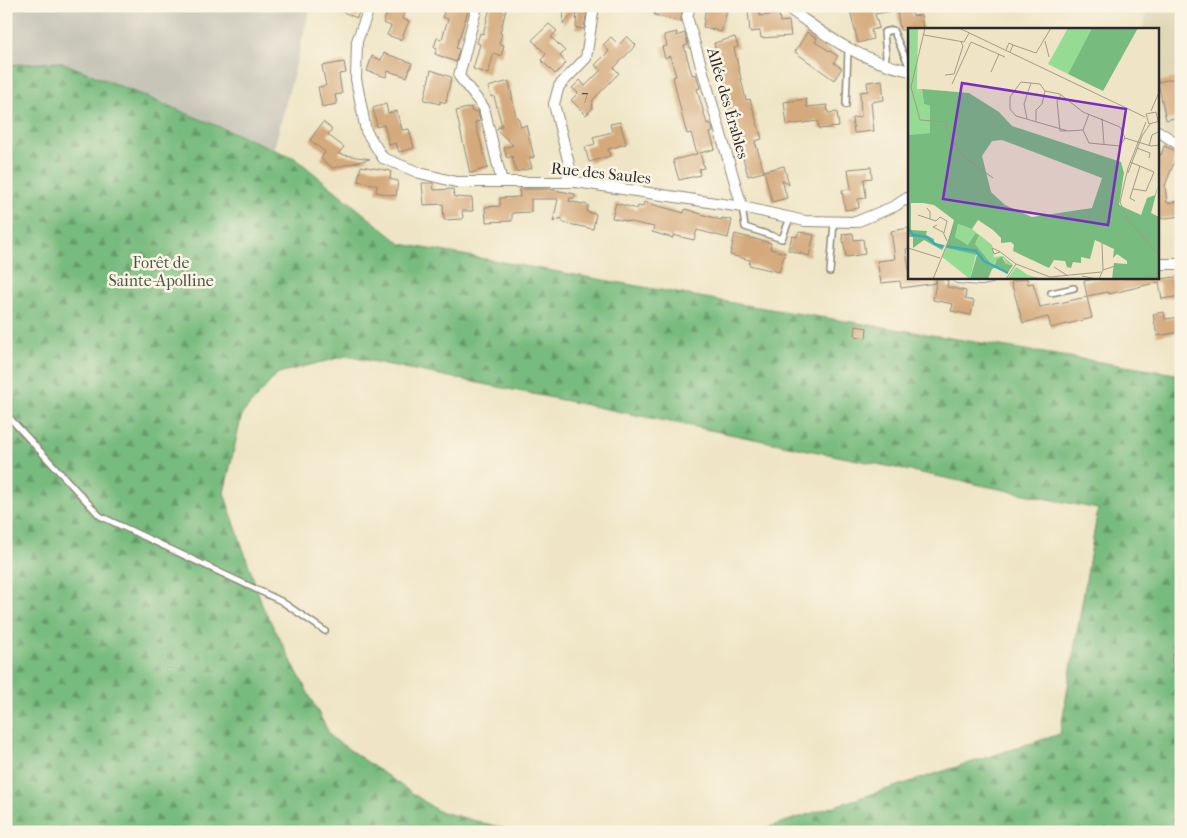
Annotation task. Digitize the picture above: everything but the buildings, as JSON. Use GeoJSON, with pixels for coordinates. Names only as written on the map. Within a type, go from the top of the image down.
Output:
{"type":"FeatureCollection","features":[{"type":"Feature","properties":{"kind":"street","name":"Rue des Saules"},"geometry":{"type":"LineString","coordinates":[[370,6],[357,41],[356,79],[366,132],[383,158],[420,173],[456,182],[566,182],[742,207],[790,218],[834,222],[856,222],[894,206],[908,198]]}},
{"type":"Feature","properties":{"kind":"street"},"geometry":{"type":"LineString","coordinates":[[477,6],[459,76],[484,108],[502,182]]}},
{"type":"Feature","properties":{"kind":"street"},"geometry":{"type":"LineString","coordinates":[[566,182],[570,168],[554,104],[559,86],[586,58],[594,6]]}},
{"type":"Feature","properties":{"kind":"street","name":"Allée des Érables"},"geometry":{"type":"LineString","coordinates":[[690,6],[687,17],[742,207]]}},
{"type":"Feature","properties":{"kind":"street"},"geometry":{"type":"LineString","coordinates":[[781,6],[848,50],[883,65],[908,69]]}},
{"type":"Feature","properties":{"kind":"street"},"geometry":{"type":"LineString","coordinates":[[1160,132],[1181,146]]}},
{"type":"Feature","properties":{"kind":"street"},"geometry":{"type":"LineString","coordinates":[[1160,264],[1181,264]]}},
{"type":"Feature","properties":{"kind":"street"},"geometry":{"type":"LineString","coordinates":[[970,279],[986,279]]}},
{"type":"Feature","properties":{"kind":"lane"},"geometry":{"type":"LineString","coordinates":[[883,65],[886,57],[884,32],[893,30],[908,64]]}},
{"type":"Feature","properties":{"kind":"lane"},"geometry":{"type":"LineString","coordinates":[[846,105],[848,50]]}},
{"type":"Feature","properties":{"kind":"lane"},"geometry":{"type":"LineString","coordinates":[[742,207],[745,227],[782,239],[790,218]]}},
{"type":"Feature","properties":{"kind":"lane"},"geometry":{"type":"LineString","coordinates":[[830,272],[834,222]]}},
{"type":"Feature","properties":{"kind":"lane"},"geometry":{"type":"LineString","coordinates":[[1051,293],[1074,288]]}},
{"type":"Feature","properties":{"kind":"lane"},"geometry":{"type":"LineString","coordinates":[[6,414],[100,516],[281,601],[325,631]]}},
{"type":"Feature","properties":{"kind":"lane"},"geometry":{"type":"LineString","coordinates":[[1181,643],[1175,660],[1181,668]]}},
{"type":"Feature","properties":{"kind":"shaded area"},"geometry":{"type":"Polygon","coordinates":[[[6,6],[311,6],[274,149],[61,62],[6,65],[6,6]]]}},
{"type":"Feature","properties":{"kind":"shaded area"},"geometry":{"type":"Polygon","coordinates":[[[1149,6],[1181,6],[1181,146],[1160,132],[1160,28],[1143,28],[1149,6]]]}},
{"type":"Feature","properties":{"kind":"green space","name":"Forêt de Sainte-Apolline"},"geometry":{"type":"Polygon","coordinates":[[[61,62],[295,158],[401,244],[739,304],[1181,375],[1181,832],[753,832],[1060,734],[1098,509],[346,356],[278,373],[242,414],[224,493],[263,607],[331,737],[438,811],[518,832],[6,832],[6,65],[61,62]]]}}]}
